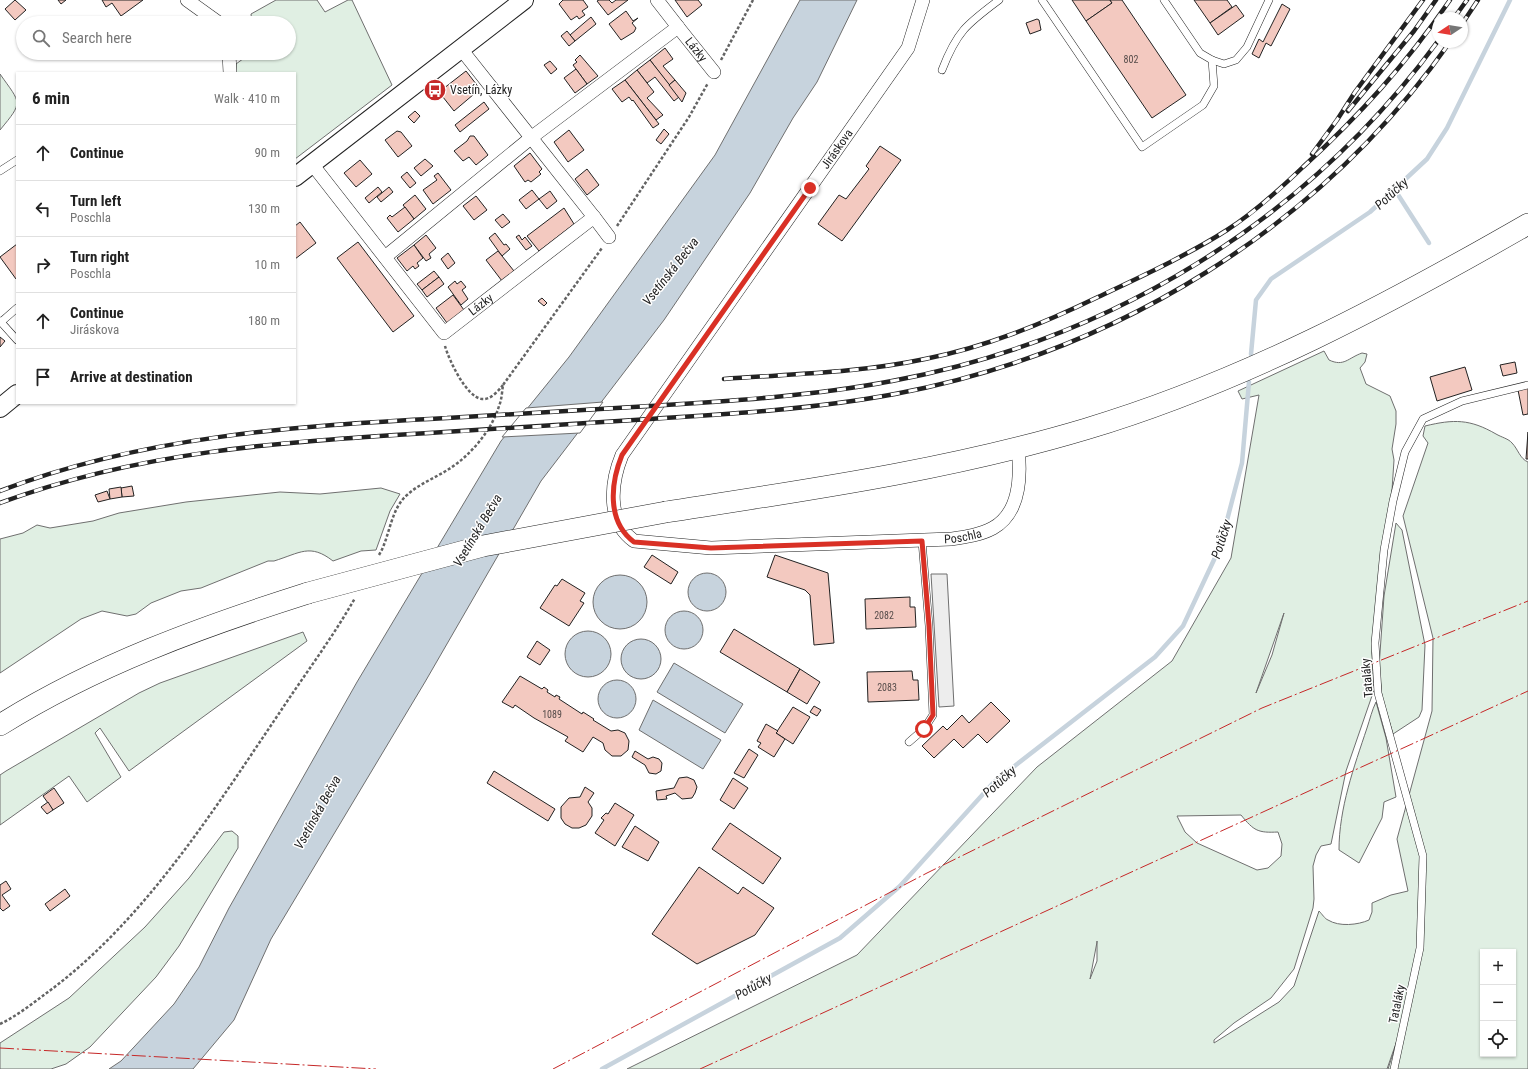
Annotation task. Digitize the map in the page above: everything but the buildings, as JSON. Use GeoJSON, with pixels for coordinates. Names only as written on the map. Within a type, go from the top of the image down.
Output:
{"type":"FeatureCollection","features":[{"type":"Feature","properties":{"kind":"main road"},"geometry":{"type":"LineString","coordinates":[[0,725],[57,692],[108,666],[206,627],[308,593],[483,546],[666,512],[927,468],[1018,448],[1136,412],[1239,373],[1300,346],[1382,305],[1528,224]]}},
{"type":"Feature","properties":{"kind":"street"},"geometry":{"type":"LineString","coordinates":[[187,0],[209,16]]}},
{"type":"Feature","properties":{"kind":"street"},"geometry":{"type":"LineString","coordinates":[[296,176],[524,0]]}},
{"type":"Feature","properties":{"kind":"street","name":"Lázky"},"geometry":{"type":"LineString","coordinates":[[657,0],[714,72]]}},
{"type":"Feature","properties":{"kind":"street","name":"Jiráskova"},"geometry":{"type":"LineString","coordinates":[[617,516],[612,497],[613,482],[622,455],[908,48],[923,0]]}},
{"type":"Feature","properties":{"kind":"street","name":"Lázky"},"geometry":{"type":"LineString","coordinates":[[385,257],[532,138],[678,27]]}},
{"type":"Feature","properties":{"kind":"street"},"geometry":{"type":"LineString","coordinates":[[461,49],[609,237]]}},
{"type":"Feature","properties":{"kind":"street"},"geometry":{"type":"LineString","coordinates":[[229,60],[230,72]]}},
{"type":"Feature","properties":{"kind":"street"},"geometry":{"type":"LineString","coordinates":[[312,164],[444,333]]}},
{"type":"Feature","properties":{"kind":"street","name":"Lázky"},"geometry":{"type":"LineString","coordinates":[[444,333],[594,217]]}},
{"type":"Feature","properties":{"kind":"street"},"geometry":{"type":"LineString","coordinates":[[0,408],[16,395]]}},
{"type":"Feature","properties":{"kind":"street","name":"Poschla"},"geometry":{"type":"LineString","coordinates":[[617,516],[627,537],[634,542],[704,547],[952,539],[975,535],[993,528],[1004,520],[1012,506],[1017,490],[1020,467],[1018,448]]}},
{"type":"Feature","properties":{"kind":"lane"},"geometry":{"type":"LineString","coordinates":[[942,70],[951,48],[960,33],[981,12],[999,0]]}},
{"type":"Feature","properties":{"kind":"lane"},"geometry":{"type":"LineString","coordinates":[[1042,0],[1142,146],[1203,105],[1214,86],[1212,60]]}},
{"type":"Feature","properties":{"kind":"lane"},"geometry":{"type":"LineString","coordinates":[[1164,0],[1200,53],[1212,60],[1224,64],[1236,60],[1247,47],[1269,0]]}},
{"type":"Feature","properties":{"kind":"lane"},"geometry":{"type":"LineString","coordinates":[[0,171],[16,161]]}},
{"type":"Feature","properties":{"kind":"lane"},"geometry":{"type":"LineString","coordinates":[[16,309],[1,322],[16,339]]}},
{"type":"Feature","properties":{"kind":"lane","name":"Tataláky"},"geometry":{"type":"LineString","coordinates":[[1394,1069],[1420,948],[1423,856],[1378,693],[1375,643],[1384,550],[1393,501],[1405,452],[1423,419],[1462,401],[1528,385]]}},
{"type":"Feature","properties":{"kind":"lane"},"geometry":{"type":"LineString","coordinates":[[909,742],[924,729],[933,715],[929,626],[922,541]]}},
{"type":"Feature","properties":{"kind":"path"},"geometry":{"type":"LineString","coordinates":[[444,333],[448,354],[455,370],[475,397],[483,399],[489,398],[495,394],[609,237],[681,130],[752,0]]}},
{"type":"Feature","properties":{"kind":"path"},"geometry":{"type":"LineString","coordinates":[[377,559],[384,546],[399,505],[406,495],[461,461],[493,420],[500,405],[503,385]]}},
{"type":"Feature","properties":{"kind":"path"},"geometry":{"type":"LineString","coordinates":[[0,1024],[30,1005],[74,973],[115,933],[172,866],[228,788],[356,596]]}},
{"type":"Feature","properties":{"kind":"green space"},"geometry":{"type":"Polygon","coordinates":[[[276,0],[317,0],[325,12],[348,0],[352,0],[392,85],[296,158],[296,72],[236,72],[236,64],[241,60],[296,60],[296,16],[251,16],[251,14],[276,0]]]}},
{"type":"Feature","properties":{"kind":"green space"},"geometry":{"type":"Polygon","coordinates":[[[0,74],[16,97],[16,107],[0,130],[0,74]]]}},
{"type":"Feature","properties":{"kind":"green space"},"geometry":{"type":"Polygon","coordinates":[[[1324,351],[1329,360],[1339,363],[1362,353],[1367,354],[1365,362],[1360,368],[1366,384],[1390,396],[1396,411],[1396,424],[1392,449],[1394,460],[1390,521],[1372,653],[1374,690],[1346,771],[1331,844],[1321,846],[1316,855],[1313,866],[1313,908],[1294,969],[1271,998],[1234,1023],[1214,1040],[1214,1043],[1279,1002],[1294,986],[1319,911],[1326,919],[1338,924],[1360,923],[1369,920],[1372,912],[1372,903],[1391,895],[1408,891],[1397,839],[1432,711],[1433,638],[1403,516],[1428,443],[1423,436],[1425,426],[1445,422],[1462,422],[1478,425],[1509,440],[1523,459],[1528,462],[1528,1069],[1388,1069],[1402,1026],[1387,1069],[627,1069],[857,955],[1037,767],[1172,661],[1231,558],[1259,395],[1242,399],[1238,391],[1324,351]],[[1284,613],[1256,693],[1272,655],[1284,613]],[[1241,815],[1177,816],[1185,832],[1197,843],[1257,870],[1268,868],[1281,856],[1282,844],[1278,832],[1257,830],[1249,825],[1241,815]],[[1097,942],[1090,979],[1097,961],[1097,942]]]}},
{"type":"Feature","properties":{"kind":"green space"},"geometry":{"type":"Polygon","coordinates":[[[381,488],[400,494],[390,511],[376,550],[361,551],[333,561],[318,552],[305,551],[274,561],[268,561],[201,588],[181,591],[151,603],[136,614],[127,616],[102,611],[81,619],[0,673],[0,539],[23,533],[37,525],[50,528],[93,521],[119,513],[186,502],[280,492],[320,494],[381,488]]]}},
{"type":"Feature","properties":{"kind":"green space"},"geometry":{"type":"Polygon","coordinates":[[[1396,523],[1402,530],[1425,645],[1422,710],[1419,717],[1393,734],[1382,697],[1379,667],[1384,596],[1396,523]]]}},
{"type":"Feature","properties":{"kind":"green space"},"geometry":{"type":"Polygon","coordinates":[[[303,632],[307,641],[129,771],[100,728],[95,733],[121,777],[87,802],[69,776],[0,825],[0,775],[6,771],[139,693],[160,683],[303,632]]]}},
{"type":"Feature","properties":{"kind":"green space"},"geometry":{"type":"Polygon","coordinates":[[[1376,702],[1386,738],[1396,797],[1384,802],[1382,818],[1359,863],[1339,850],[1340,834],[1344,803],[1348,788],[1376,702]]]}},
{"type":"Feature","properties":{"kind":"green space"},"geometry":{"type":"Polygon","coordinates":[[[232,831],[238,836],[238,848],[179,946],[156,977],[90,1047],[66,1064],[51,1069],[0,1069],[0,1043],[69,998],[145,927],[189,878],[224,832],[232,831]]]}},
{"type":"Feature","properties":{"kind":"shaded area"},"geometry":{"type":"Polygon","coordinates":[[[931,574],[947,574],[954,706],[939,707],[931,574]]]}},
{"type":"Feature","properties":{"kind":"water","name":"Vsetínská Bečva"},"geometry":{"type":"Polygon","coordinates":[[[800,0],[857,0],[817,82],[793,118],[750,193],[664,320],[541,481],[425,682],[271,939],[234,1020],[193,1069],[109,1069],[121,1061],[174,1004],[199,967],[229,908],[357,682],[501,441],[569,357],[715,155],[800,0]]]}},
{"type":"Feature","properties":{"kind":"water"},"geometry":{"type":"Polygon","coordinates":[[[703,573],[711,573],[718,576],[723,581],[726,592],[723,603],[718,608],[711,611],[703,611],[696,608],[691,603],[688,596],[688,588],[691,581],[696,576],[703,573]]]}},
{"type":"Feature","properties":{"kind":"water"},"geometry":{"type":"Polygon","coordinates":[[[620,575],[635,580],[639,583],[642,587],[647,602],[642,617],[639,621],[635,624],[620,629],[605,624],[601,621],[598,617],[593,602],[598,587],[601,583],[605,580],[620,575]]]}},
{"type":"Feature","properties":{"kind":"water"},"geometry":{"type":"Polygon","coordinates":[[[680,611],[688,611],[698,616],[702,623],[702,637],[698,644],[688,649],[680,649],[670,644],[668,641],[665,634],[665,626],[670,616],[673,614],[680,611]]]}},
{"type":"Feature","properties":{"kind":"water"},"geometry":{"type":"Polygon","coordinates":[[[593,631],[597,632],[607,641],[610,645],[610,663],[601,673],[593,677],[583,677],[575,673],[566,663],[565,649],[569,641],[579,632],[593,631]]]}},
{"type":"Feature","properties":{"kind":"water"},"geometry":{"type":"Polygon","coordinates":[[[645,639],[652,642],[658,648],[661,659],[660,667],[652,676],[645,679],[637,679],[630,676],[622,667],[621,655],[624,648],[633,640],[645,639]]]}},
{"type":"Feature","properties":{"kind":"water"},"geometry":{"type":"Polygon","coordinates":[[[674,663],[743,704],[725,733],[657,692],[674,663]]]}},
{"type":"Feature","properties":{"kind":"water"},"geometry":{"type":"Polygon","coordinates":[[[613,680],[621,680],[631,685],[635,692],[635,706],[631,713],[621,718],[613,718],[603,713],[601,710],[598,703],[598,695],[603,685],[606,683],[613,680]]]}},
{"type":"Feature","properties":{"kind":"water"},"geometry":{"type":"Polygon","coordinates":[[[653,700],[721,740],[703,769],[639,730],[653,700]]]}},
{"type":"Feature","properties":{"kind":"pier"},"geometry":{"type":"Polygon","coordinates":[[[603,402],[580,433],[502,437],[526,408],[603,402]]]}},
{"type":"Feature","properties":{"kind":"waterway","name":"Potůčky"},"geometry":{"type":"LineString","coordinates":[[1251,354],[1256,300],[1271,279],[1370,212],[1427,159],[1447,128],[1510,0]]}},
{"type":"Feature","properties":{"kind":"waterway"},"geometry":{"type":"LineString","coordinates":[[1395,190],[1429,243]]}},
{"type":"Feature","properties":{"kind":"waterway","name":"Potůčky"},"geometry":{"type":"LineString","coordinates":[[602,1069],[840,938],[900,886],[994,782],[1155,657],[1183,626],[1220,547],[1242,463],[1249,382]]}},
{"type":"Feature","properties":{"kind":"railway"},"geometry":{"type":"LineString","coordinates":[[1312,154],[1355,92],[1423,0]]}},
{"type":"Feature","properties":{"kind":"railway"},"geometry":{"type":"LineString","coordinates":[[1348,111],[1414,31],[1436,0]]}},
{"type":"Feature","properties":{"kind":"railway"},"geometry":{"type":"LineString","coordinates":[[724,379],[850,370],[900,364],[948,354],[992,341],[1035,325],[1077,307],[1180,257],[1227,230],[1247,216],[1276,192],[1324,148],[1363,108],[1399,67],[1450,0]]}},
{"type":"Feature","properties":{"kind":"railway"},"geometry":{"type":"LineString","coordinates":[[1458,12],[1467,0]]}},
{"type":"Feature","properties":{"kind":"railway"},"geometry":{"type":"LineString","coordinates":[[1468,15],[1478,0]]}},
{"type":"Feature","properties":{"kind":"railway"},"geometry":{"type":"LineString","coordinates":[[0,491],[54,472],[109,458],[164,446],[220,437],[333,425],[772,397],[832,391],[892,381],[973,362],[1051,336],[1126,303],[1198,263],[1265,217],[1328,164],[1386,106],[1432,48]]}},
{"type":"Feature","properties":{"kind":"railway"},"geometry":{"type":"LineString","coordinates":[[0,503],[53,485],[106,471],[158,460],[265,445],[374,436],[711,415],[804,407],[834,404],[895,394],[977,374],[1057,347],[1134,313],[1207,272],[1275,224],[1339,170],[1398,109],[1445,48]]}},
{"type":"Feature","properties":{"kind":"power"},"geometry":{"type":"LineString","coordinates":[[553,1069],[927,873],[1262,708],[1528,601]]}},
{"type":"Feature","properties":{"kind":"power"},"geometry":{"type":"LineString","coordinates":[[700,1069],[1528,691]]}},
{"type":"Feature","properties":{"kind":"power"},"geometry":{"type":"LineString","coordinates":[[0,1048],[376,1069]]}},
{"type":"Feature","properties":{"kind":"place","name":"Vsetín, Lázky"},"geometry":{"type":"Point","coordinates":[435,90]}},
{"type":"Feature","properties":{"kind":"route"},"geometry":{"type":"LineString","coordinates":[[810,188],[622,455],[613,482],[612,497],[617,516],[627,537],[634,542],[711,548],[922,541],[929,626],[933,715],[924,729]]}}]}
